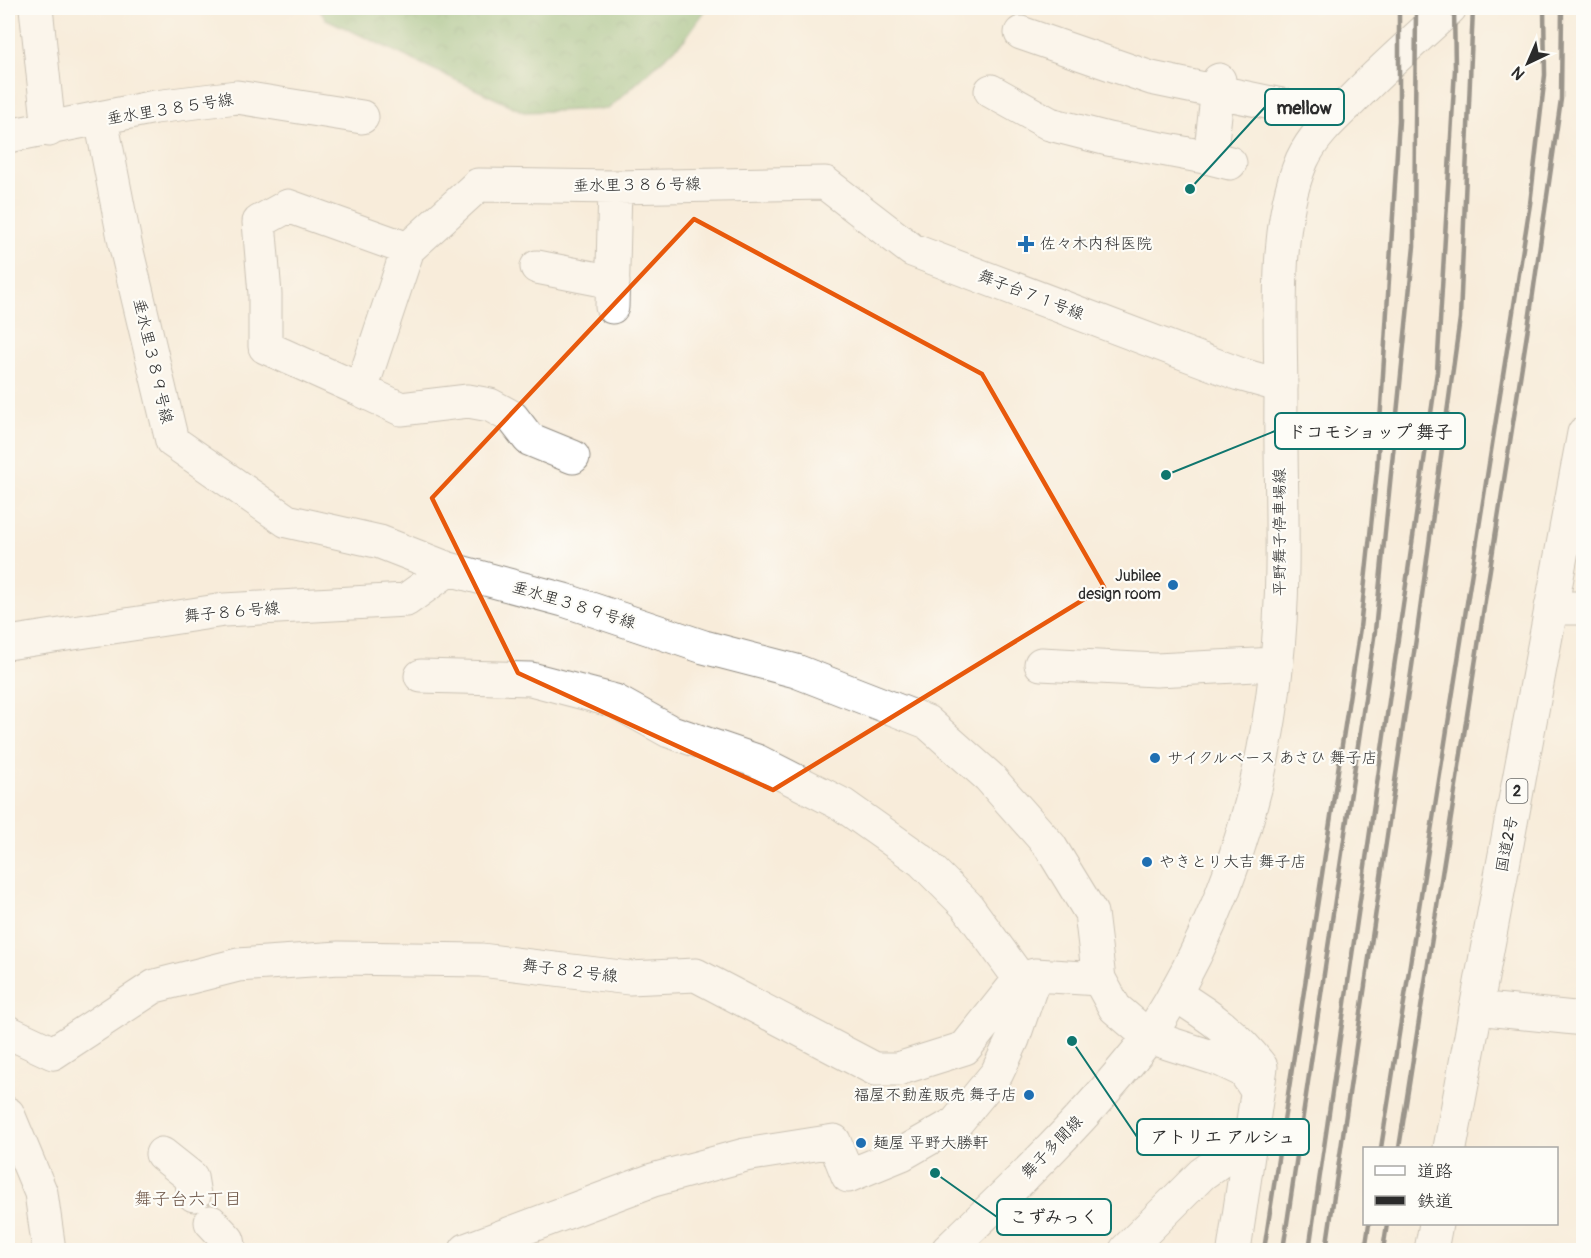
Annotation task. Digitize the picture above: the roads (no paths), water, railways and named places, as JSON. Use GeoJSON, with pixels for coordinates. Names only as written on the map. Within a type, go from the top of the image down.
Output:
{"type":"FeatureCollection","features":[{"type":"Feature","properties":{"kind":"main road"},"geometry":{"type":"LineString","coordinates":[[36,8],[49,130]]}},
{"type":"Feature","properties":{"kind":"main road","name":"平野舞子停車場線"},"geometry":{"type":"LineString","coordinates":[[1149,1037],[1176,995],[1218,906],[1248,822],[1268,732],[1276,664],[1282,569],[1283,232],[1291,189],[1304,157],[1322,130],[1377,74],[1450,8]]}},
{"type":"Feature","properties":{"kind":"main road"},"geometry":{"type":"LineString","coordinates":[[1021,33],[1150,78],[1219,85],[1291,107]]}},
{"type":"Feature","properties":{"kind":"main road"},"geometry":{"type":"LineString","coordinates":[[991,91],[1050,124],[1108,139],[1221,161],[1219,85]]}},
{"type":"Feature","properties":{"kind":"main road","name":"垂水里３８５号線"},"geometry":{"type":"LineString","coordinates":[[8,136],[49,130],[155,107],[237,97],[362,117]]}},
{"type":"Feature","properties":{"kind":"main road","name":"垂水里３８９号線"},"geometry":{"type":"LineString","coordinates":[[101,119],[125,243],[172,441],[287,521],[380,542],[449,568],[564,600],[704,647],[796,671],[927,722],[989,777],[1050,846],[1091,913],[1099,979],[1115,1008],[1149,1037]]}},
{"type":"Feature","properties":{"kind":"main road","name":"舞子台７１号線"},"geometry":{"type":"LineString","coordinates":[[797,182],[825,183],[912,250],[1239,374],[1281,386]]}},
{"type":"Feature","properties":{"kind":"main road","name":"垂水里３８６号線"},"geometry":{"type":"LineString","coordinates":[[408,249],[478,185],[615,188],[797,182]]}},
{"type":"Feature","properties":{"kind":"main road"},"geometry":{"type":"LineString","coordinates":[[537,267],[612,294],[615,188]]}},
{"type":"Feature","properties":{"kind":"main road"},"geometry":{"type":"LineString","coordinates":[[361,390],[408,249],[288,206],[259,222],[265,294],[265,347],[401,409],[468,401],[490,405],[512,417],[530,439],[573,457]]}},
{"type":"Feature","properties":{"kind":"main road","name":"国道2号"},"geometry":{"type":"LineString","coordinates":[[1450,1147],[1584,433]]}},
{"type":"Feature","properties":{"kind":"main road","name":"舞子８６号線"},"geometry":{"type":"LineString","coordinates":[[8,644],[224,610],[406,600],[449,568]]}},
{"type":"Feature","properties":{"kind":"main road"},"geometry":{"type":"LineString","coordinates":[[1551,608],[1584,608]]}},
{"type":"Feature","properties":{"kind":"main road"},"geometry":{"type":"LineString","coordinates":[[1041,664],[1156,670],[1276,664]]}},
{"type":"Feature","properties":{"kind":"main road"},"geometry":{"type":"LineString","coordinates":[[421,676],[531,679],[615,701],[669,731],[757,761],[843,805],[922,861],[967,906],[1027,977],[1099,979]]}},
{"type":"Feature","properties":{"kind":"main road","name":"舞子８２号線"},"geometry":{"type":"LineString","coordinates":[[8,1032],[53,1053],[155,987],[238,965],[339,958],[481,960],[628,978],[696,975],[875,1069],[898,1069],[965,1048],[1027,977]]}},
{"type":"Feature","properties":{"kind":"main road"},"geometry":{"type":"LineString","coordinates":[[466,1251],[653,1180],[745,1155],[834,1141],[848,1176],[902,1154],[956,1123],[997,1073],[1013,1039],[1027,977]]}},
{"type":"Feature","properties":{"kind":"main road"},"geometry":{"type":"LineString","coordinates":[[1176,995],[1216,1019],[1244,1044],[1261,1067],[1234,1251]]}},
{"type":"Feature","properties":{"kind":"main road"},"geometry":{"type":"LineString","coordinates":[[1476,1008],[1584,1019]]}},
{"type":"Feature","properties":{"kind":"main road"},"geometry":{"type":"LineString","coordinates":[[1149,1037],[1221,1060],[1244,1071],[1256,1089]]}},
{"type":"Feature","properties":{"kind":"main road","name":"舞子多聞線"},"geometry":{"type":"LineString","coordinates":[[948,1251],[1054,1148],[1118,1077],[1149,1037]]}},
{"type":"Feature","properties":{"kind":"main road"},"geometry":{"type":"LineString","coordinates":[[8,1114],[41,1193],[49,1251]]}},
{"type":"Feature","properties":{"kind":"main road"},"geometry":{"type":"LineString","coordinates":[[1126,1251],[1202,1174],[1250,1140]]}},
{"type":"Feature","properties":{"kind":"main road"},"geometry":{"type":"LineString","coordinates":[[162,1154],[191,1177],[202,1209],[228,1240],[230,1251]]}},
{"type":"Feature","properties":{"kind":"main road"},"geometry":{"type":"LineString","coordinates":[[1431,1251],[1436,1225]]}},
{"type":"Feature","properties":{"kind":"railway"},"geometry":{"type":"LineString","coordinates":[[1264,1250],[1360,628],[1377,470],[1399,120],[1399,8]]}},
{"type":"Feature","properties":{"kind":"railway"},"geometry":{"type":"LineString","coordinates":[[1283,1250],[1375,631],[1414,246],[1416,8]]}},
{"type":"Feature","properties":{"kind":"railway"},"geometry":{"type":"LineString","coordinates":[[1309,1250],[1437,372],[1455,69],[1454,8]]}},
{"type":"Feature","properties":{"kind":"railway"},"geometry":{"type":"LineString","coordinates":[[1326,1250],[1416,639],[1460,318],[1473,8]]}},
{"type":"Feature","properties":{"kind":"railway"},"geometry":{"type":"LineString","coordinates":[[1381,1147],[1530,204],[1545,75],[1544,8]]}},
{"type":"Feature","properties":{"kind":"railway"},"geometry":{"type":"LineString","coordinates":[[1399,1147],[1529,321],[1561,99],[1562,8]]}},
{"type":"Feature","properties":{"kind":"railway"},"geometry":{"type":"LineString","coordinates":[[1365,1250],[1369,1225]]}},
{"type":"Feature","properties":{"kind":"railway"},"geometry":{"type":"LineString","coordinates":[[1383,1250],[1387,1225]]}},
{"type":"Feature","properties":{"kind":"place","name":"mellow"},"geometry":{"type":"Point","coordinates":[1190,189]}},
{"type":"Feature","properties":{"kind":"place","name":"佐々木内科医院"},"geometry":{"type":"Point","coordinates":[1026,244]}},
{"type":"Feature","properties":{"kind":"place","name":"ドコモショップ 舞子"},"geometry":{"type":"Point","coordinates":[1166,475]}},
{"type":"Feature","properties":{"kind":"place","name":"Jubilee design room"},"geometry":{"type":"Point","coordinates":[1173,585]}},
{"type":"Feature","properties":{"kind":"place","name":"サイクルベース あさひ 舞子店"},"geometry":{"type":"Point","coordinates":[1155,758]}},
{"type":"Feature","properties":{"kind":"place","name":"やきとり大吉 舞子店"},"geometry":{"type":"Point","coordinates":[1147,862]}},
{"type":"Feature","properties":{"kind":"place","name":"アトリエ アルシュ"},"geometry":{"type":"Point","coordinates":[1072,1041]}},
{"type":"Feature","properties":{"kind":"place","name":"福屋不動産販売 舞子店"},"geometry":{"type":"Point","coordinates":[1029,1095]}},
{"type":"Feature","properties":{"kind":"place","name":"麺屋 平野大勝軒"},"geometry":{"type":"Point","coordinates":[861,1143]}},
{"type":"Feature","properties":{"kind":"place","name":"こずみっく"},"geometry":{"type":"Point","coordinates":[935,1173]}},
{"type":"Feature","properties":{"kind":"district","name":"舞子台六丁目"},"geometry":{"type":"Point","coordinates":[188,1199]}}]}
